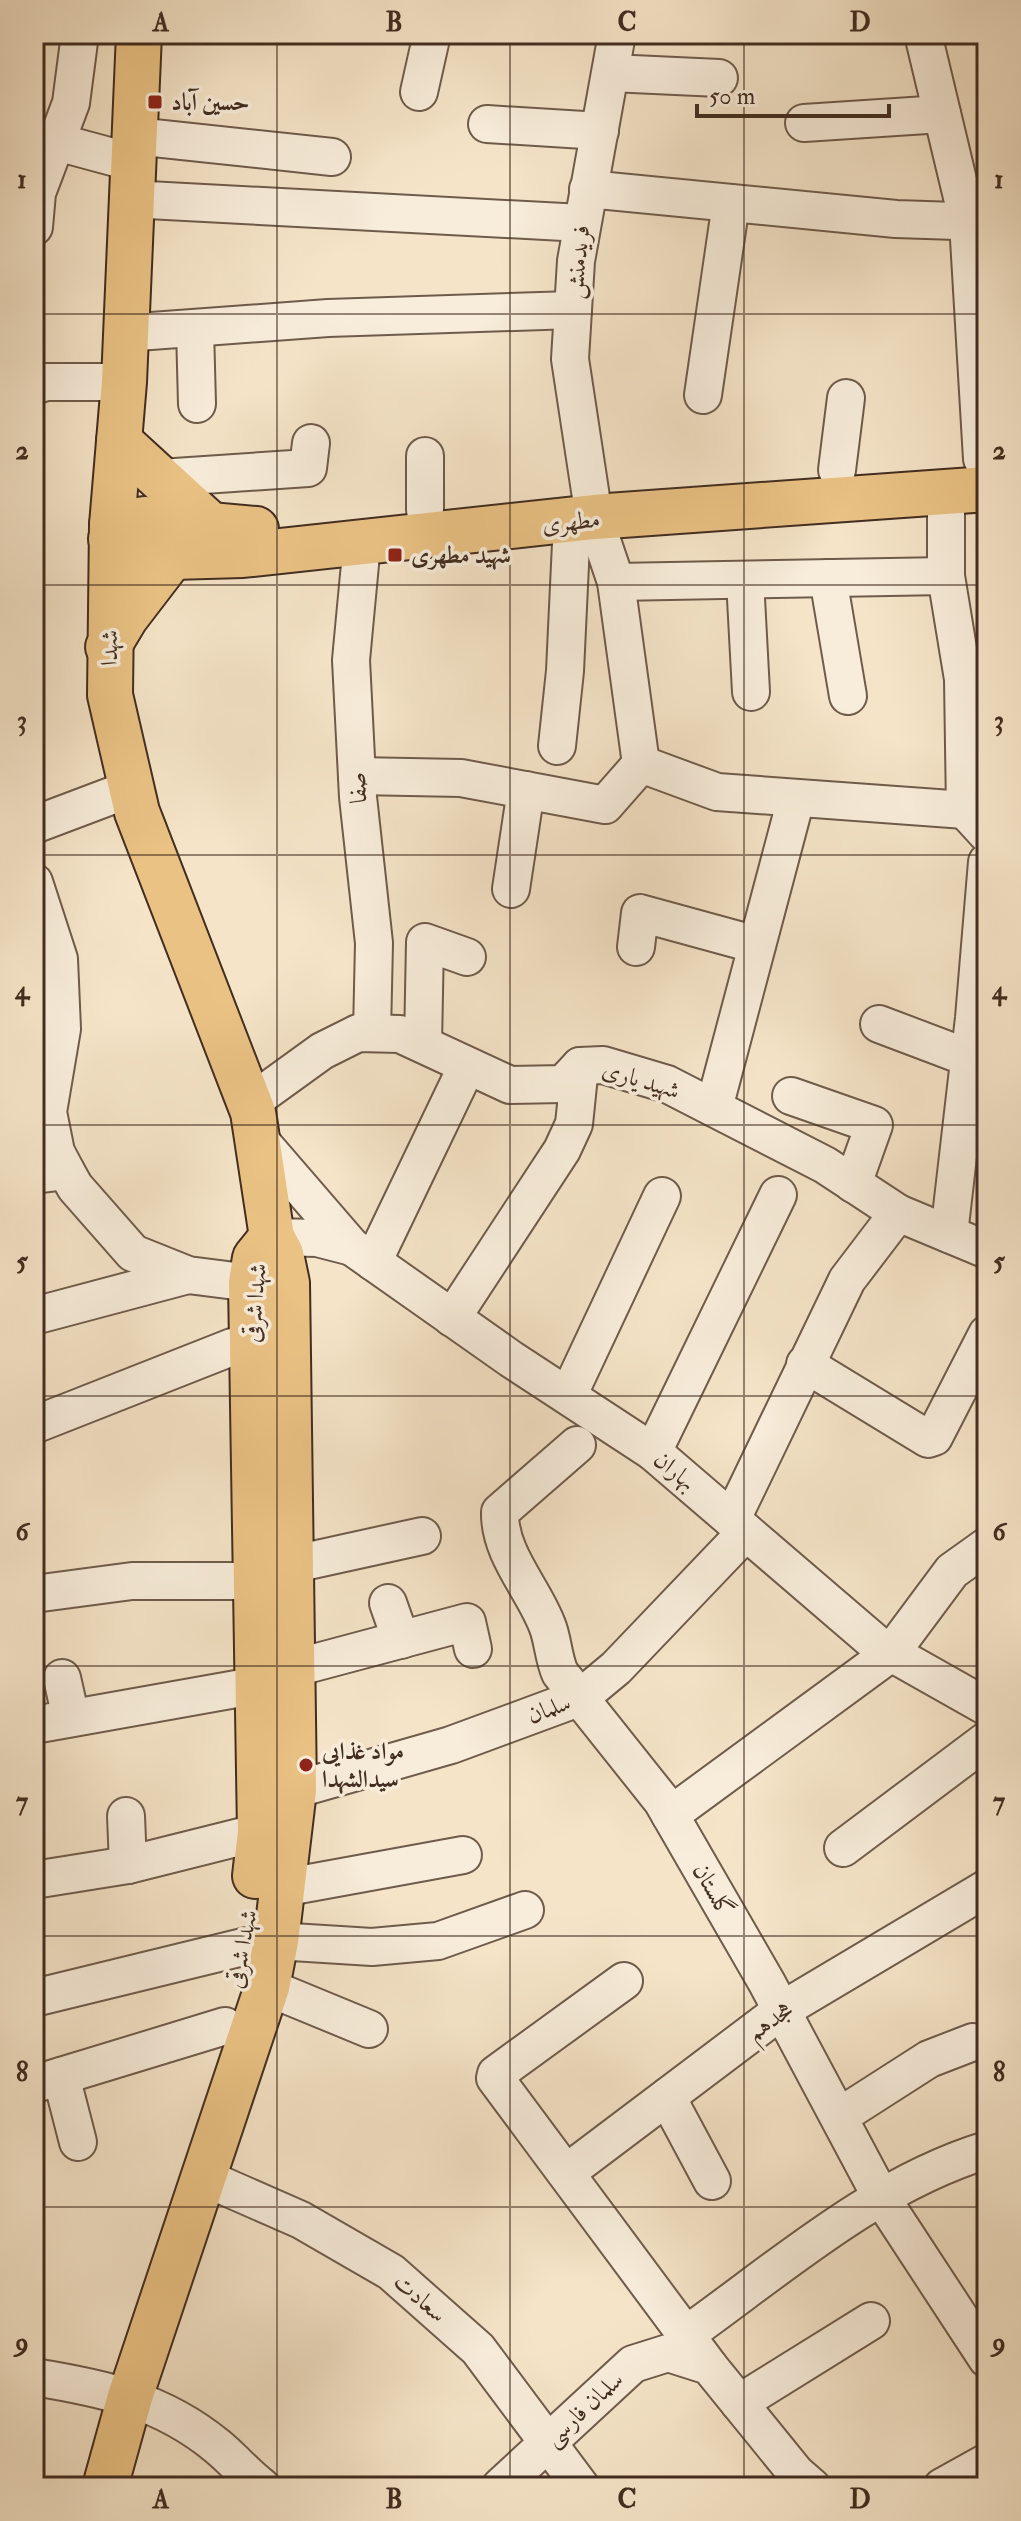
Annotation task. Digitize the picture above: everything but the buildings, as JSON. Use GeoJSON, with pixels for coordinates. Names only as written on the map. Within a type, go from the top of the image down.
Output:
{"type":"FeatureCollection","features":[{"type":"Feature","properties":{"kind":"main road","name":"شهدا"},"geometry":{"type":"LineString","coordinates":[[139,34],[124,382],[112,532],[108,647],[110,695],[137,812],[253,1120],[272,1237]]}},
{"type":"Feature","properties":{"kind":"main road"},"geometry":{"type":"LineString","coordinates":[[119,441],[213,527]]}},
{"type":"Feature","properties":{"kind":"main road","name":"مطهری"},"geometry":{"type":"LineString","coordinates":[[112,532],[144,519],[252,529],[425,510],[585,511],[717,478],[837,470],[976,474]]}},
{"type":"Feature","properties":{"kind":"main road","name":"مطهری"},"geometry":{"type":"LineString","coordinates":[[112,532],[145,554],[172,557],[362,543],[585,511],[976,474]]}},
{"type":"Feature","properties":{"kind":"main road"},"geometry":{"type":"LineString","coordinates":[[108,647],[126,617],[172,557]]}},
{"type":"Feature","properties":{"kind":"main road","name":"شهدا شرقی"},"geometry":{"type":"LineString","coordinates":[[84,2487],[203,2177],[267,1987],[261,1943],[260,1832],[275,1677],[274,1573],[287,1283],[281,1254],[272,1237],[255,1258],[251,1283],[250,1346],[274,1573]]}},
{"type":"Feature","properties":{"kind":"main road","name":"شهدا شرقی"},"geometry":{"type":"LineString","coordinates":[[105,2487],[121,2393],[225,2026],[282,1888],[294,1790],[275,1677]]}},
{"type":"Feature","properties":{"kind":"street"},"geometry":{"type":"LineString","coordinates":[[34,227],[37,193],[71,103],[80,34]]}},
{"type":"Feature","properties":{"kind":"street"},"geometry":{"type":"LineString","coordinates":[[419,92],[432,34]]}},
{"type":"Feature","properties":{"kind":"street","name":"فریدمنش"},"geometry":{"type":"LineString","coordinates":[[585,511],[570,359],[573,310],[585,206],[617,34]]}},
{"type":"Feature","properties":{"kind":"street"},"geometry":{"type":"LineString","coordinates":[[641,764],[717,792],[976,822],[975,678],[946,576],[976,474],[978,222],[942,114],[923,34]]}},
{"type":"Feature","properties":{"kind":"street"},"geometry":{"type":"LineString","coordinates":[[611,73],[719,78]]}},
{"type":"Feature","properties":{"kind":"street"},"geometry":{"type":"LineString","coordinates":[[804,123],[942,114]]}},
{"type":"Feature","properties":{"kind":"street"},"geometry":{"type":"LineString","coordinates":[[487,124],[600,131]]}},
{"type":"Feature","properties":{"kind":"street"},"geometry":{"type":"LineString","coordinates":[[57,142],[132,166],[585,206],[731,203],[896,219],[978,222]]}},
{"type":"Feature","properties":{"kind":"street"},"geometry":{"type":"LineString","coordinates":[[132,166],[332,157]]}},
{"type":"Feature","properties":{"kind":"street"},"geometry":{"type":"LineString","coordinates":[[703,395],[731,203]]}},
{"type":"Feature","properties":{"kind":"street"},"geometry":{"type":"LineString","coordinates":[[124,333],[328,318],[573,310]]}},
{"type":"Feature","properties":{"kind":"street"},"geometry":{"type":"LineString","coordinates":[[195,329],[197,404]]}},
{"type":"Feature","properties":{"kind":"street"},"geometry":{"type":"LineString","coordinates":[[34,386],[46,382],[124,382]]}},
{"type":"Feature","properties":{"kind":"street"},"geometry":{"type":"LineString","coordinates":[[837,470],[846,398]]}},
{"type":"Feature","properties":{"kind":"street"},"geometry":{"type":"LineString","coordinates":[[160,478],[308,468],[311,443]]}},
{"type":"Feature","properties":{"kind":"street"},"geometry":{"type":"LineString","coordinates":[[425,456],[425,510]]}},
{"type":"Feature","properties":{"kind":"street"},"geometry":{"type":"LineString","coordinates":[[357,776],[461,778],[605,805],[641,764],[616,582],[585,511]]}},
{"type":"Feature","properties":{"kind":"street"},"geometry":{"type":"LineString","coordinates":[[557,746],[585,511]]}},
{"type":"Feature","properties":{"kind":"street","name":"صفا"},"geometry":{"type":"LineString","coordinates":[[362,543],[351,660],[357,776],[374,943],[372,1033]]}},
{"type":"Feature","properties":{"kind":"street"},"geometry":{"type":"LineString","coordinates":[[616,582],[946,576]]}},
{"type":"Feature","properties":{"kind":"street"},"geometry":{"type":"LineString","coordinates":[[828,578],[848,696]]}},
{"type":"Feature","properties":{"kind":"street"},"geometry":{"type":"LineString","coordinates":[[745,580],[751,692]]}},
{"type":"Feature","properties":{"kind":"street"},"geometry":{"type":"LineString","coordinates":[[34,825],[132,788]]}},
{"type":"Feature","properties":{"kind":"street"},"geometry":{"type":"LineString","coordinates":[[511,889],[526,790]]}},
{"type":"Feature","properties":{"kind":"street"},"geometry":{"type":"LineString","coordinates":[[714,1108],[796,799]]}},
{"type":"Feature","properties":{"kind":"street"},"geometry":{"type":"LineString","coordinates":[[949,1234],[987,862]]}},
{"type":"Feature","properties":{"kind":"street"},"geometry":{"type":"LineString","coordinates":[[34,882],[59,959],[47,996],[62,1029],[41,1113],[56,1152],[50,1173],[75,1187],[133,1253],[188,1275],[251,1283]]}},
{"type":"Feature","properties":{"kind":"street"},"geometry":{"type":"LineString","coordinates":[[636,947],[640,913],[757,945]]}},
{"type":"Feature","properties":{"kind":"street"},"geometry":{"type":"LineString","coordinates":[[423,1044],[425,942],[467,957]]}},
{"type":"Feature","properties":{"kind":"street"},"geometry":{"type":"LineString","coordinates":[[879,1024],[969,1058]]}},
{"type":"Feature","properties":{"kind":"street","name":"شهید یاری"},"geometry":{"type":"LineString","coordinates":[[253,1120],[322,1051],[358,1033],[400,1034],[510,1085],[563,1084],[580,1066],[603,1065],[667,1084],[825,1165],[898,1213],[987,1250]]}},
{"type":"Feature","properties":{"kind":"street"},"geometry":{"type":"LineString","coordinates":[[362,1254],[467,1066]]}},
{"type":"Feature","properties":{"kind":"street"},"geometry":{"type":"LineString","coordinates":[[452,1318],[562,1150],[574,1124],[580,1066]]}},
{"type":"Feature","properties":{"kind":"street"},"geometry":{"type":"LineString","coordinates":[[791,1096],[874,1125],[853,1184]]}},
{"type":"Feature","properties":{"kind":"street"},"geometry":{"type":"LineString","coordinates":[[253,1120],[362,1254]]}},
{"type":"Feature","properties":{"kind":"street"},"geometry":{"type":"LineString","coordinates":[[653,1452],[778,1195]]}},
{"type":"Feature","properties":{"kind":"street"},"geometry":{"type":"LineString","coordinates":[[568,1396],[662,1196]]}},
{"type":"Feature","properties":{"kind":"street","name":"سلمان"},"geometry":{"type":"LineString","coordinates":[[294,1790],[451,1745],[581,1697],[616,1668],[739,1525],[805,1364],[847,1280],[898,1213]]}},
{"type":"Feature","properties":{"kind":"street"},"geometry":{"type":"LineString","coordinates":[[272,1237],[317,1238],[362,1254]]}},
{"type":"Feature","properties":{"kind":"street","name":"بهاران"},"geometry":{"type":"LineString","coordinates":[[362,1254],[653,1452],[891,1653],[987,1707]]}},
{"type":"Feature","properties":{"kind":"street"},"geometry":{"type":"LineString","coordinates":[[34,1316],[188,1275]]}},
{"type":"Feature","properties":{"kind":"street"},"geometry":{"type":"LineString","coordinates":[[805,1364],[928,1439],[934,1437],[987,1334]]}},
{"type":"Feature","properties":{"kind":"street"},"geometry":{"type":"LineString","coordinates":[[34,1425],[232,1347],[250,1346]]}},
{"type":"Feature","properties":{"kind":"street","name":"گلستان"},"geometry":{"type":"LineString","coordinates":[[577,1445],[500,1512],[500,1527],[526,1587],[548,1626],[550,1648],[560,1673],[670,1815],[782,2010],[881,2197],[986,2354]]}},
{"type":"Feature","properties":{"kind":"street"},"geometry":{"type":"LineString","coordinates":[[34,1594],[132,1581],[274,1573],[422,1536]]}},
{"type":"Feature","properties":{"kind":"street"},"geometry":{"type":"LineString","coordinates":[[670,1815],[891,1653],[952,1571],[987,1546]]}},
{"type":"Feature","properties":{"kind":"street"},"geometry":{"type":"LineString","coordinates":[[388,1603],[401,1640]]}},
{"type":"Feature","properties":{"kind":"street"},"geometry":{"type":"LineString","coordinates":[[34,1725],[275,1677],[467,1622],[473,1649]]}},
{"type":"Feature","properties":{"kind":"street"},"geometry":{"type":"LineString","coordinates":[[62,1678],[71,1718]]}},
{"type":"Feature","properties":{"kind":"street"},"geometry":{"type":"LineString","coordinates":[[843,1848],[987,1740]]}},
{"type":"Feature","properties":{"kind":"street"},"geometry":{"type":"LineString","coordinates":[[126,1816],[128,1865]]}},
{"type":"Feature","properties":{"kind":"street"},"geometry":{"type":"LineString","coordinates":[[34,1880],[128,1865],[260,1832]]}},
{"type":"Feature","properties":{"kind":"street"},"geometry":{"type":"LineString","coordinates":[[282,1888],[463,1855]]}},
{"type":"Feature","properties":{"kind":"street","name":"هجدهم"},"geometry":{"type":"LineString","coordinates":[[566,2173],[782,2010],[987,1888]]}},
{"type":"Feature","properties":{"kind":"street"},"geometry":{"type":"LineString","coordinates":[[34,1998],[261,1943],[372,1947],[438,1941],[525,1910]]}},
{"type":"Feature","properties":{"kind":"street"},"geometry":{"type":"LineString","coordinates":[[624,1981],[496,2074],[499,2085],[739,2403],[789,2479]]}},
{"type":"Feature","properties":{"kind":"street"},"geometry":{"type":"LineString","coordinates":[[267,1987],[369,2029]]}},
{"type":"Feature","properties":{"kind":"street"},"geometry":{"type":"LineString","coordinates":[[78,2142],[49,2080],[225,2026]]}},
{"type":"Feature","properties":{"kind":"street"},"geometry":{"type":"LineString","coordinates":[[840,2116],[929,2059],[973,2042]]}},
{"type":"Feature","properties":{"kind":"street"},"geometry":{"type":"LineString","coordinates":[[667,2097],[712,2181]]}},
{"type":"Feature","properties":{"kind":"street"},"geometry":{"type":"LineString","coordinates":[[687,2334],[881,2197],[952,2161],[987,2150]]}},
{"type":"Feature","properties":{"kind":"street","name":"سعادت"},"geometry":{"type":"LineString","coordinates":[[203,2177],[301,2220],[391,2272],[478,2349],[581,2487]]}},
{"type":"Feature","properties":{"kind":"street"},"geometry":{"type":"LineString","coordinates":[[739,2403],[871,2321]]}},
{"type":"Feature","properties":{"kind":"street","name":"سلمان فارسی"},"geometry":{"type":"LineString","coordinates":[[500,2487],[633,2364],[668,2353],[709,2366]]}},
{"type":"Feature","properties":{"kind":"street"},"geometry":{"type":"LineString","coordinates":[[34,2377],[121,2393],[187,2426],[217,2446],[239,2470],[262,2487]]}},
{"type":"Feature","properties":{"kind":"street"},"geometry":{"type":"LineString","coordinates":[[942,2487],[987,2462]]}},
{"type":"Feature","properties":{"kind":"place","name":"حسین آباد"},"geometry":{"type":"Point","coordinates":[155,102]}},
{"type":"Feature","properties":{"kind":"place","name":"شهید مطهری"},"geometry":{"type":"Point","coordinates":[395,555]}},
{"type":"Feature","properties":{"kind":"place","name":"مواد غذایی سیدالشهدا"},"geometry":{"type":"Point","coordinates":[306,1765]}}]}
